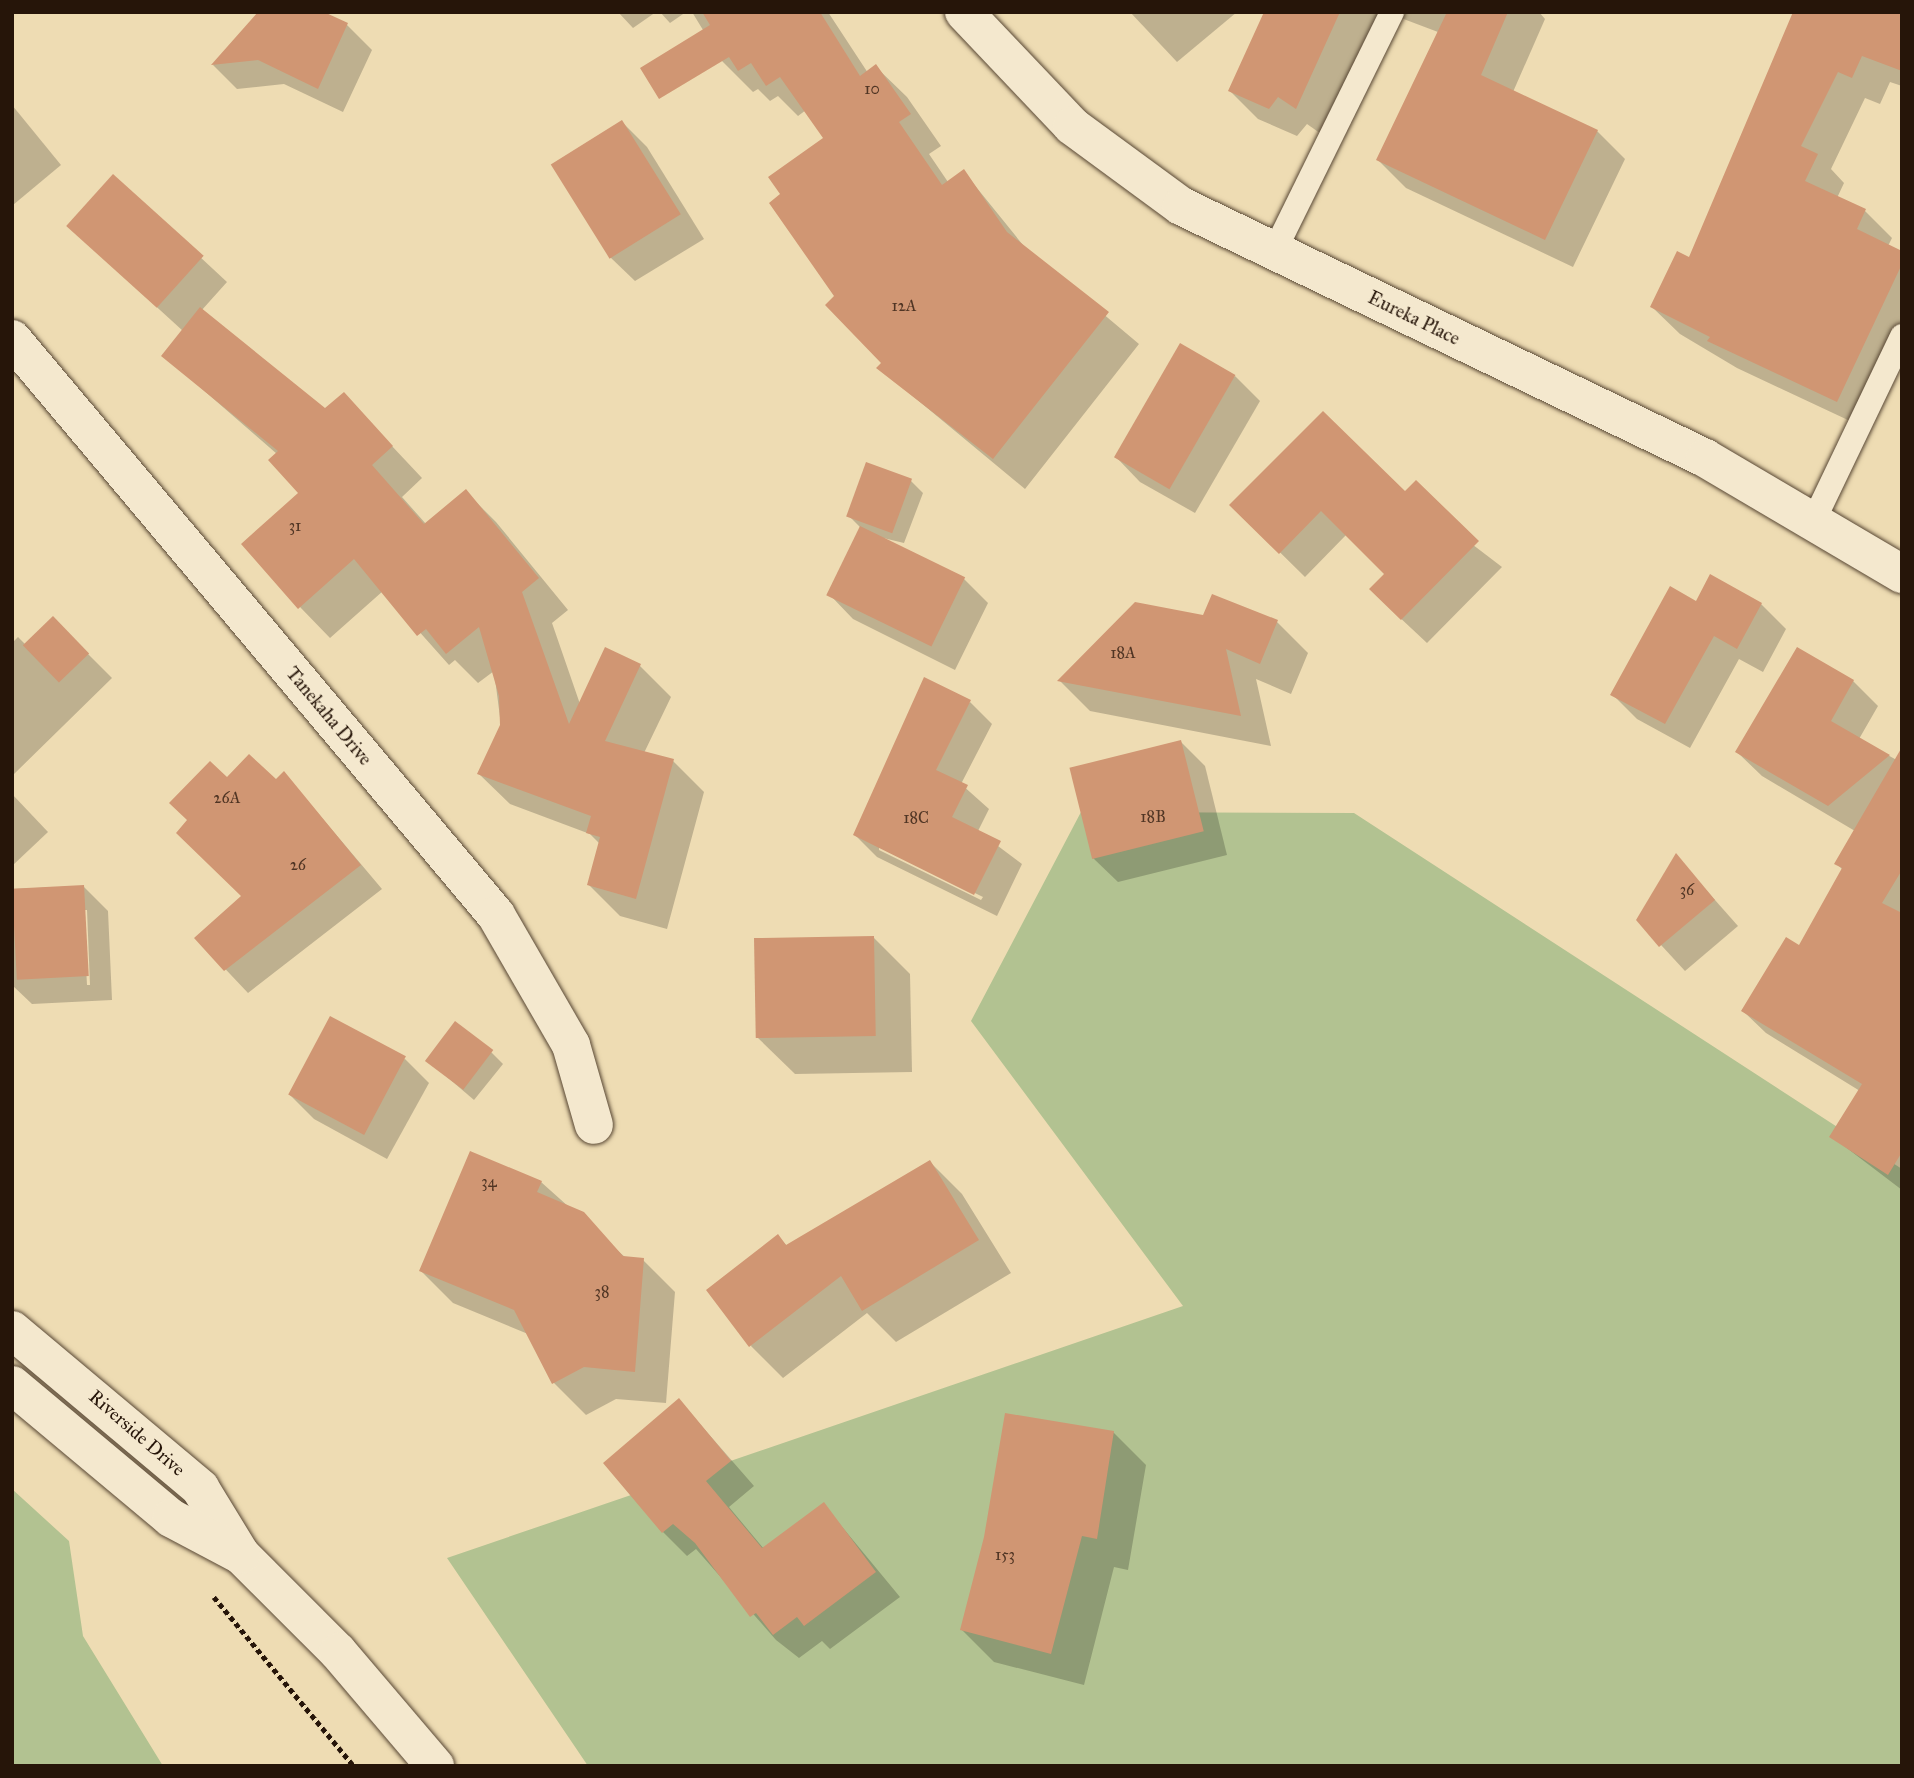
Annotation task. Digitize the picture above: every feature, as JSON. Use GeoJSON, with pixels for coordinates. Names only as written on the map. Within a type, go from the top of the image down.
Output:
{"type":"FeatureCollection","features":[{"type":"Feature","properties":{"kind":"street","name":"Eureka Place"},"geometry":{"type":"LineString","coordinates":[[964,12],[1072,126],[1121,166],[1181,206],[1705,458],[1902,574]]}},
{"type":"Feature","properties":{"kind":"street","name":"Tanekaha Drive"},"geometry":{"type":"LineString","coordinates":[[12,339],[496,915],[571,1045],[594,1125]]}},
{"type":"Feature","properties":{"kind":"street","name":"Riverside Drive"},"geometry":{"type":"LineString","coordinates":[[12,1330],[200,1488],[241,1555],[338,1652],[435,1766]]}},
{"type":"Feature","properties":{"kind":"street","name":"Riverside Drive"},"geometry":{"type":"LineString","coordinates":[[12,1385],[171,1518],[241,1555]]}},
{"type":"Feature","properties":{"kind":"lane"},"geometry":{"type":"LineString","coordinates":[[1275,250],[1392,12]]}},
{"type":"Feature","properties":{"kind":"lane"},"geometry":{"type":"LineString","coordinates":[[1814,520],[1902,336]]}},
{"type":"Feature","properties":{"kind":"path"},"geometry":{"type":"LineString","coordinates":[[205,1586],[354,1766]]}},
{"type":"Feature","properties":{"kind":"green space"},"geometry":{"type":"Polygon","coordinates":[[[1081,812],[1354,813],[1902,1169],[1902,1766],[588,1766],[447,1558],[1183,1306],[971,1021],[1081,812]]]}},
{"type":"Feature","properties":{"kind":"green space"},"geometry":{"type":"Polygon","coordinates":[[[12,1489],[69,1541],[83,1636],[163,1766],[12,1766],[12,1489]]]}},
{"type":"Feature","properties":{"kind":"building"},"geometry":{"type":"Polygon","coordinates":[[[258,12],[324,12],[348,23],[318,89],[258,60],[211,65],[258,12]]]}},
{"type":"Feature","properties":{"kind":"building"},"geometry":{"type":"Polygon","coordinates":[[[702,12],[820,12],[860,76],[876,64],[911,114],[899,122],[942,185],[964,169],[1007,232],[1109,312],[993,459],[876,368],[881,363],[825,305],[834,296],[769,203],[780,194],[768,177],[823,138],[780,77],[766,86],[751,63],[738,71],[729,57],[659,99],[640,68],[710,25],[702,12]]]}},
{"type":"Feature","properties":{"kind":"building"},"geometry":{"type":"Polygon","coordinates":[[[1264,12],[1340,12],[1296,109],[1278,97],[1269,109],[1228,91],[1264,12]]]}},
{"type":"Feature","properties":{"kind":"building"},"geometry":{"type":"Polygon","coordinates":[[[1447,12],[1508,12],[1481,75],[1598,130],[1545,240],[1376,160],[1447,12]]]}},
{"type":"Feature","properties":{"kind":"building"},"geometry":{"type":"Polygon","coordinates":[[[1793,12],[1902,12],[1902,71],[1862,56],[1852,78],[1838,72],[1801,146],[1818,154],[1805,181],[1866,209],[1857,229],[1902,251],[1902,264],[1837,402],[1707,341],[1710,337],[1650,307],[1677,251],[1689,257],[1793,12]]]}},
{"type":"Feature","properties":{"kind":"building"},"geometry":{"type":"Polygon","coordinates":[[[622,120],[681,214],[610,259],[551,165],[622,120]]]}},
{"type":"Feature","properties":{"kind":"building"},"geometry":{"type":"Polygon","coordinates":[[[113,174],[204,256],[157,308],[66,226],[113,174]]]}},
{"type":"Feature","properties":{"kind":"building"},"geometry":{"type":"Polygon","coordinates":[[[200,307],[325,408],[344,392],[393,446],[372,465],[424,524],[466,489],[539,578],[522,592],[569,724],[605,647],[641,664],[605,741],[674,759],[636,899],[587,885],[600,837],[586,833],[591,816],[477,774],[500,725],[499,696],[479,627],[446,654],[426,629],[417,636],[354,559],[298,609],[241,544],[298,493],[268,460],[278,451],[161,356],[200,307]]]}},
{"type":"Feature","properties":{"kind":"building"},"geometry":{"type":"Polygon","coordinates":[[[1180,343],[1235,375],[1169,489],[1114,457],[1180,343]]]}},
{"type":"Feature","properties":{"kind":"building"},"geometry":{"type":"Polygon","coordinates":[[[1323,411],[1405,491],[1416,480],[1479,541],[1401,620],[1369,589],[1384,574],[1321,511],[1279,554],[1229,505],[1323,411]]]}},
{"type":"Feature","properties":{"kind":"building"},"geometry":{"type":"Polygon","coordinates":[[[866,462],[912,479],[892,533],[846,517],[866,462]]]}},
{"type":"Feature","properties":{"kind":"building"},"geometry":{"type":"Polygon","coordinates":[[[860,526],[965,577],[931,646],[826,595],[860,526]]]}},
{"type":"Feature","properties":{"kind":"building"},"geometry":{"type":"Polygon","coordinates":[[[1710,574],[1762,603],[1737,649],[1714,636],[1665,724],[1610,695],[1670,586],[1696,601],[1710,574]]]}},
{"type":"Feature","properties":{"kind":"building"},"geometry":{"type":"Polygon","coordinates":[[[1212,594],[1278,620],[1260,664],[1226,649],[1241,716],[1057,681],[1135,602],[1203,615],[1212,594]]]}},
{"type":"Feature","properties":{"kind":"building"},"geometry":{"type":"Polygon","coordinates":[[[53,616],[89,653],[59,683],[23,645],[53,616]]]}},
{"type":"Feature","properties":{"kind":"building"},"geometry":{"type":"Polygon","coordinates":[[[1797,647],[1854,680],[1831,721],[1890,755],[1828,806],[1735,752],[1797,647]]]}},
{"type":"Feature","properties":{"kind":"building"},"geometry":{"type":"Polygon","coordinates":[[[924,677],[971,700],[936,770],[968,785],[952,817],[1001,841],[974,895],[853,835],[924,677]]]}},
{"type":"Feature","properties":{"kind":"building"},"geometry":{"type":"Polygon","coordinates":[[[1181,740],[1204,831],[1092,859],[1069,768],[1181,740]]]}},
{"type":"Feature","properties":{"kind":"building"},"geometry":{"type":"Polygon","coordinates":[[[1902,747],[1902,870],[1882,903],[1902,913],[1902,1152],[1888,1175],[1829,1137],[1862,1084],[1741,1011],[1786,937],[1799,945],[1842,868],[1834,864],[1902,747]]]}},
{"type":"Feature","properties":{"kind":"building"},"geometry":{"type":"Polygon","coordinates":[[[249,754],[276,779],[284,771],[361,865],[224,971],[194,938],[241,896],[176,833],[187,820],[169,803],[210,761],[227,777],[249,754]]]}},
{"type":"Feature","properties":{"kind":"building"},"geometry":{"type":"Polygon","coordinates":[[[1676,853],[1715,900],[1659,947],[1636,920],[1676,853]]]}},
{"type":"Feature","properties":{"kind":"building"},"geometry":{"type":"Polygon","coordinates":[[[84,885],[89,976],[17,980],[12,889],[84,885]]]}},
{"type":"Feature","properties":{"kind":"building"},"geometry":{"type":"Polygon","coordinates":[[[874,936],[876,1036],[756,1038],[754,938],[874,936]]]}},
{"type":"Feature","properties":{"kind":"building"},"geometry":{"type":"Polygon","coordinates":[[[330,1016],[406,1056],[364,1135],[288,1095],[330,1016]]]}},
{"type":"Feature","properties":{"kind":"building"},"geometry":{"type":"Polygon","coordinates":[[[455,1021],[493,1050],[463,1090],[425,1061],[455,1021]]]}},
{"type":"Feature","properties":{"kind":"building"},"geometry":{"type":"Polygon","coordinates":[[[470,1151],[542,1181],[537,1192],[584,1212],[623,1256],[644,1258],[635,1372],[584,1367],[552,1384],[514,1310],[419,1271],[470,1151]]]}},
{"type":"Feature","properties":{"kind":"building"},"geometry":{"type":"Polygon","coordinates":[[[930,1160],[979,1240],[862,1311],[841,1276],[749,1347],[706,1290],[778,1234],[786,1245],[930,1160]]]}},
{"type":"Feature","properties":{"kind":"building"},"geometry":{"type":"Polygon","coordinates":[[[679,1398],[731,1461],[706,1481],[762,1548],[824,1502],[876,1572],[804,1626],[797,1617],[773,1635],[756,1613],[750,1617],[695,1543],[673,1524],[662,1533],[603,1463],[679,1398]]]}},
{"type":"Feature","properties":{"kind":"building"},"geometry":{"type":"Polygon","coordinates":[[[1005,1413],[1114,1431],[1097,1539],[1082,1536],[1051,1654],[960,1630],[984,1537],[1005,1413]]]}}]}
